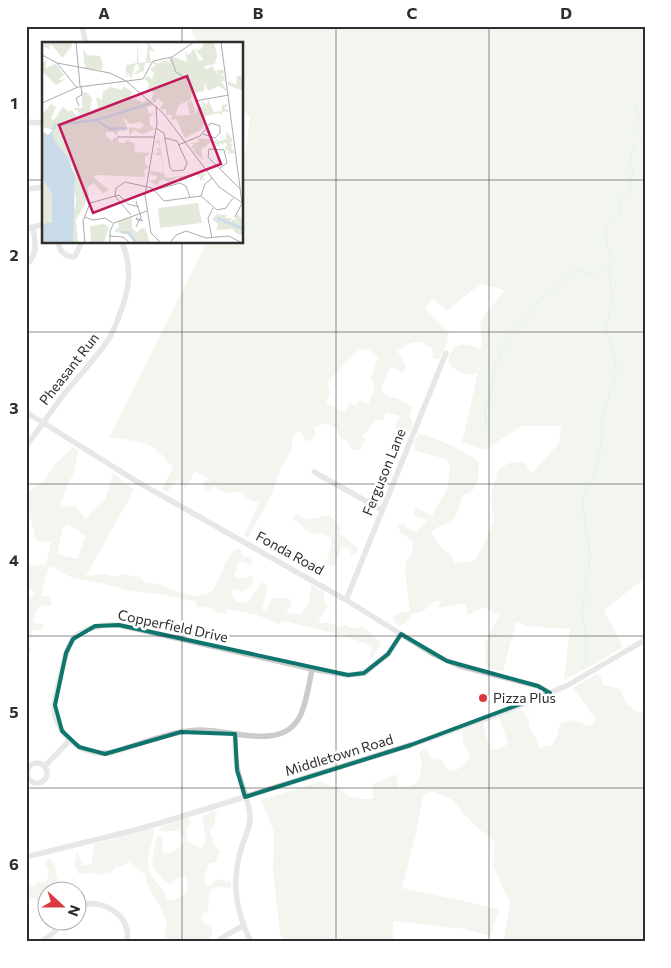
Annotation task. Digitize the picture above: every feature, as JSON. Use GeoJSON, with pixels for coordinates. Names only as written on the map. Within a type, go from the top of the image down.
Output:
{"type":"FeatureCollection","features":[{"type":"Feature","properties":{"kind":"street"},"geometry":{"type":"LineString","coordinates":[[82,26],[86,42]]}},
{"type":"Feature","properties":{"kind":"street"},"geometry":{"type":"LineString","coordinates":[[26,122],[42,123]]}},
{"type":"Feature","properties":{"kind":"street"},"geometry":{"type":"LineString","coordinates":[[26,189],[42,188]]}},
{"type":"Feature","properties":{"kind":"street"},"geometry":{"type":"LineString","coordinates":[[26,265],[36,249],[29,228],[42,225]]}},
{"type":"Feature","properties":{"kind":"street"},"geometry":{"type":"LineString","coordinates":[[59,244],[58,248],[69,257],[75,256],[81,244]]}},
{"type":"Feature","properties":{"kind":"street","name":"Pheasant Run"},"geometry":{"type":"LineString","coordinates":[[26,446],[65,393],[110,338],[128,290],[127,257],[123,244]]}},
{"type":"Feature","properties":{"kind":"street","name":"Ferguson Lane"},"geometry":{"type":"LineString","coordinates":[[346,600],[446,353]]}},
{"type":"Feature","properties":{"kind":"street","name":"Fonda Road"},"geometry":{"type":"LineString","coordinates":[[26,412],[136,481],[346,600],[425,650],[447,661],[542,687],[550,693]]}},
{"type":"Feature","properties":{"kind":"street"},"geometry":{"type":"LineString","coordinates":[[314,472],[382,510]]}},
{"type":"Feature","properties":{"kind":"street","name":"Copperfield Drive"},"geometry":{"type":"LineString","coordinates":[[312,669],[298,720],[283,733],[265,737],[198,730],[181,732],[105,754],[93,753],[79,747],[70,740],[58,724],[54,713],[66,653],[73,639],[95,626],[119,625],[312,669],[348,675],[364,672],[388,654],[401,634]]}},
{"type":"Feature","properties":{"kind":"street","name":"Middletown Road"},"geometry":{"type":"LineString","coordinates":[[26,857],[136,830],[411,745],[484,720],[550,693],[645,640]]}},
{"type":"Feature","properties":{"kind":"street"},"geometry":{"type":"LineString","coordinates":[[235,734],[235,754],[250,817],[250,826],[239,859],[236,881],[238,906],[243,926],[251,942]]}},
{"type":"Feature","properties":{"kind":"street"},"geometry":{"type":"LineString","coordinates":[[45,766],[70,740]]}},
{"type":"Feature","properties":{"kind":"street"},"geometry":{"type":"LineString","coordinates":[[88,904],[95,904],[117,913],[126,926],[127,942]]}},
{"type":"Feature","properties":{"kind":"street"},"geometry":{"type":"LineString","coordinates":[[216,942],[243,926]]}},
{"type":"Feature","properties":{"kind":"street"},"geometry":{"type":"LineString","coordinates":[[40,942],[46,940],[56,930]]}},
{"type":"Feature","properties":{"kind":"highlighted area"},"geometry":{"type":"Polygon","coordinates":[[[119,625],[348,675],[364,673],[388,654],[401,634],[447,661],[538,686],[550,693],[411,745],[245,797],[237,770],[235,734],[181,732],[105,754],[79,747],[62,731],[55,705],[66,653],[73,639],[95,626],[119,625]]]}},
{"type":"Feature","properties":{"kind":"shaded area"},"geometry":{"type":"Polygon","coordinates":[[[189,26],[645,26],[645,578],[604,610],[623,647],[564,680],[570,629],[527,626],[516,622],[503,672],[486,667],[485,643],[499,615],[484,607],[468,615],[465,603],[438,608],[441,601],[434,602],[422,612],[412,614],[406,623],[398,626],[393,617],[398,613],[410,611],[405,571],[406,562],[412,554],[413,541],[401,533],[397,526],[404,523],[408,528],[416,532],[428,520],[413,516],[416,507],[432,516],[448,487],[450,467],[446,459],[415,451],[415,440],[419,434],[450,445],[478,461],[477,482],[472,490],[463,495],[456,516],[452,521],[431,533],[443,549],[450,554],[455,563],[474,561],[483,546],[494,521],[491,501],[498,470],[509,463],[525,462],[531,474],[559,443],[561,426],[521,426],[485,450],[462,442],[478,373],[468,375],[455,369],[450,364],[449,357],[452,350],[461,345],[469,345],[481,349],[480,322],[505,290],[480,284],[447,311],[433,299],[425,308],[449,332],[447,343],[439,359],[434,359],[432,348],[421,342],[411,343],[397,351],[406,367],[403,373],[391,366],[381,389],[387,396],[399,399],[413,407],[409,416],[413,424],[409,433],[395,428],[400,416],[386,412],[383,420],[375,421],[363,436],[366,441],[362,443],[361,450],[353,450],[346,440],[340,438],[337,429],[325,423],[315,427],[315,437],[309,442],[304,438],[301,431],[295,433],[291,442],[293,446],[280,470],[271,496],[248,538],[244,535],[259,503],[249,500],[241,492],[226,493],[213,486],[210,491],[205,491],[203,483],[208,479],[195,471],[186,488],[177,480],[167,492],[162,490],[173,467],[160,453],[153,447],[143,443],[109,437],[206,244],[244,244],[244,153],[250,117],[244,111],[244,42],[198,42],[189,26]],[[369,349],[359,350],[327,382],[330,393],[326,403],[345,412],[350,403],[355,405],[360,400],[368,405],[375,386],[371,378],[378,357],[369,349]]]}},
{"type":"Feature","properties":{"kind":"shaded area"},"geometry":{"type":"Polygon","coordinates":[[[73,447],[78,452],[74,472],[60,507],[75,506],[86,519],[105,500],[113,473],[134,490],[86,576],[105,574],[116,577],[123,574],[140,577],[145,583],[160,584],[166,588],[194,596],[208,594],[214,589],[226,562],[235,549],[240,548],[242,555],[250,556],[253,560],[250,565],[239,562],[234,576],[241,578],[253,576],[252,586],[242,592],[233,589],[231,595],[238,602],[247,603],[262,582],[268,587],[262,609],[266,611],[272,598],[288,598],[292,603],[286,612],[300,615],[309,603],[311,585],[325,593],[324,600],[328,605],[318,623],[328,623],[341,627],[344,625],[353,629],[363,627],[381,642],[373,658],[370,657],[372,646],[341,635],[283,621],[278,624],[259,616],[226,609],[227,614],[215,612],[208,606],[197,608],[196,602],[159,594],[127,590],[70,577],[51,566],[48,568],[41,595],[50,598],[52,605],[42,605],[36,612],[33,623],[43,624],[42,630],[32,630],[33,636],[28,640],[31,649],[26,661],[26,606],[27,599],[33,596],[34,593],[26,589],[26,570],[31,565],[46,565],[51,542],[36,541],[26,493],[44,481],[56,463],[73,447]],[[69,524],[63,527],[57,554],[78,559],[85,536],[69,524]]]}},
{"type":"Feature","properties":{"kind":"shaded area"},"geometry":{"type":"Polygon","coordinates":[[[298,514],[306,520],[329,515],[341,527],[339,533],[359,549],[354,555],[350,554],[351,550],[342,546],[337,558],[337,564],[330,566],[327,557],[331,547],[331,538],[321,533],[317,535],[305,530],[301,524],[292,519],[298,514]]]}},
{"type":"Feature","properties":{"kind":"shaded area"},"geometry":{"type":"Polygon","coordinates":[[[598,673],[603,685],[620,689],[626,703],[639,713],[645,709],[645,942],[520,942],[504,939],[510,902],[493,865],[495,842],[473,824],[450,798],[431,791],[423,797],[402,888],[499,909],[490,936],[465,929],[394,921],[392,931],[394,942],[294,942],[283,939],[280,934],[273,869],[274,832],[261,800],[319,782],[339,788],[350,797],[373,799],[373,784],[396,774],[399,787],[412,786],[419,781],[422,763],[419,752],[426,749],[432,759],[441,760],[450,772],[458,769],[470,758],[463,741],[462,731],[483,723],[490,749],[501,749],[508,743],[499,717],[522,710],[529,719],[529,728],[534,734],[539,748],[552,745],[560,724],[571,720],[590,726],[596,719],[573,688],[598,673]]]}},
{"type":"Feature","properties":{"kind":"shaded area"},"geometry":{"type":"Polygon","coordinates":[[[210,811],[217,812],[214,820],[216,823],[212,828],[209,828],[214,844],[220,851],[220,854],[218,855],[217,862],[208,864],[204,879],[205,884],[209,886],[214,881],[221,880],[231,882],[231,888],[218,887],[211,890],[209,894],[208,911],[201,918],[205,924],[212,925],[212,935],[207,942],[170,942],[169,939],[165,938],[167,923],[160,905],[146,882],[144,874],[129,862],[115,867],[111,873],[106,872],[103,875],[94,873],[79,874],[74,865],[77,851],[83,866],[88,865],[93,863],[94,844],[154,828],[148,867],[167,899],[171,901],[186,892],[187,881],[184,876],[170,884],[163,880],[154,867],[153,853],[157,837],[163,837],[163,853],[176,850],[185,841],[179,831],[161,831],[160,827],[187,818],[191,822],[185,831],[188,842],[200,848],[206,841],[202,816],[210,811]]]}},
{"type":"Feature","properties":{"kind":"shaded area"},"geometry":{"type":"Polygon","coordinates":[[[50,858],[54,863],[58,880],[46,880],[49,875],[45,861],[50,858]]]}},
{"type":"Feature","properties":{"kind":"shaded area"},"geometry":{"type":"Polygon","coordinates":[[[38,881],[38,901],[34,898],[26,900],[26,883],[33,886],[38,881]]]}},
{"type":"Feature","properties":{"kind":"waterway"},"geometry":{"type":"LineString","coordinates":[[645,78],[643,81],[645,85]]}},
{"type":"Feature","properties":{"kind":"waterway"},"geometry":{"type":"LineString","coordinates":[[482,433],[486,428],[485,412],[491,395],[494,369],[517,325],[526,319],[538,300],[554,290],[569,273],[577,269],[595,274],[605,267],[612,258],[607,243],[607,229],[620,211],[621,195],[628,194],[630,190],[633,169],[630,163],[631,154],[635,145],[640,143],[644,133],[636,131],[636,127],[641,122],[636,107],[645,102]]}},
{"type":"Feature","properties":{"kind":"waterway"},"geometry":{"type":"LineString","coordinates":[[582,668],[586,659],[586,646],[585,626],[581,611],[584,606],[586,572],[589,567],[590,555],[585,529],[583,499],[594,473],[601,448],[602,418],[616,376],[616,362],[605,328],[612,303],[609,264]]}},
{"type":"Feature","properties":{"kind":"place","name":"Pizza Plus"},"geometry":{"type":"Point","coordinates":[483,698]}}]}
